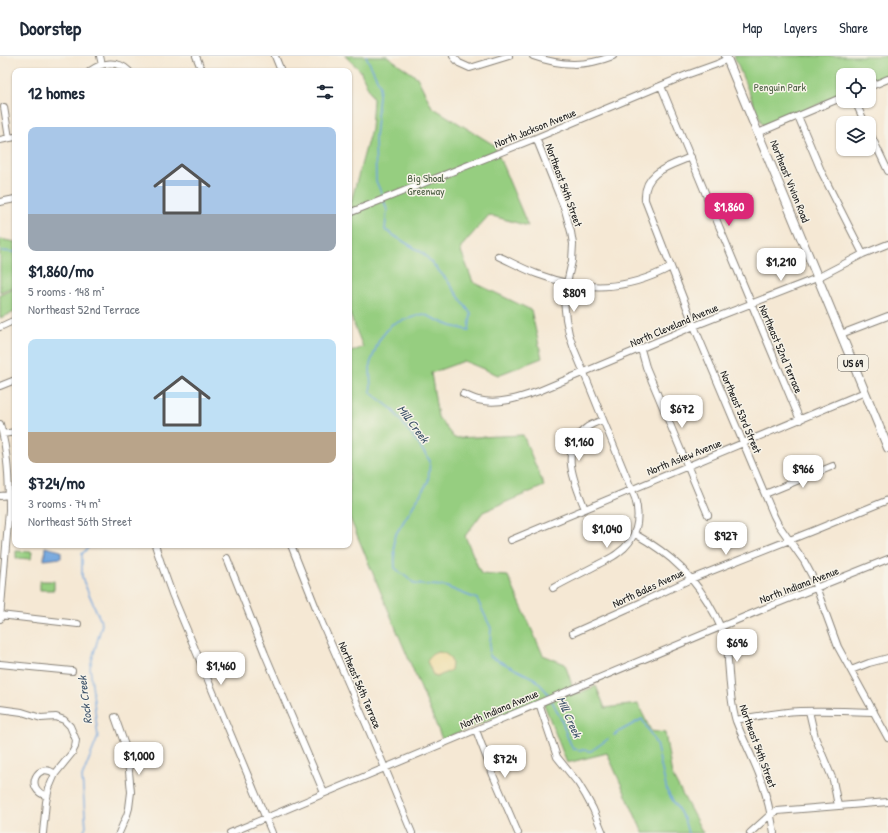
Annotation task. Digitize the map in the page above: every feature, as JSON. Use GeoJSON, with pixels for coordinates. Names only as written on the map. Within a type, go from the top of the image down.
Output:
{"type":"FeatureCollection","features":[{"type":"Feature","properties":{"kind":"main road","name":"Northeast Vivion Road"},"geometry":{"type":"LineString","coordinates":[[727,57],[888,448]]}},
{"type":"Feature","properties":{"kind":"street"},"geometry":{"type":"LineString","coordinates":[[100,56],[102,65]]}},
{"type":"Feature","properties":{"kind":"street"},"geometry":{"type":"LineString","coordinates":[[196,56],[201,68]]}},
{"type":"Feature","properties":{"kind":"street"},"geometry":{"type":"LineString","coordinates":[[275,56],[281,68]]}},
{"type":"Feature","properties":{"kind":"street"},"geometry":{"type":"LineString","coordinates":[[452,56],[459,63],[470,68],[509,56]]}},
{"type":"Feature","properties":{"kind":"street"},"geometry":{"type":"LineString","coordinates":[[533,56],[554,62],[572,64],[594,62],[613,56]]}},
{"type":"Feature","properties":{"kind":"street","name":"North Jackson Avenue"},"geometry":{"type":"LineString","coordinates":[[352,213],[717,64],[727,57]]}},
{"type":"Feature","properties":{"kind":"street"},"geometry":{"type":"LineString","coordinates":[[96,68],[107,63],[115,63],[125,68]]}},
{"type":"Feature","properties":{"kind":"street"},"geometry":{"type":"LineString","coordinates":[[876,84],[888,79]]}},
{"type":"Feature","properties":{"kind":"street","name":"Northeast 52nd Terrace"},"geometry":{"type":"LineString","coordinates":[[661,86],[800,420]]}},
{"type":"Feature","properties":{"kind":"street"},"geometry":{"type":"LineString","coordinates":[[758,133],[836,101]]}},
{"type":"Feature","properties":{"kind":"street"},"geometry":{"type":"LineString","coordinates":[[0,140],[12,138],[4,106]]}},
{"type":"Feature","properties":{"kind":"street"},"geometry":{"type":"LineString","coordinates":[[798,116],[822,173],[863,254]]}},
{"type":"Feature","properties":{"kind":"street","name":"Northeast 54th Street"},"geometry":{"type":"LineString","coordinates":[[536,138],[565,210],[573,244],[572,260],[564,301],[566,319],[574,349],[635,498],[638,512],[635,534],[670,557],[683,570],[708,601],[721,627],[727,643],[732,705],[736,720],[759,775],[771,814],[774,833]]}},
{"type":"Feature","properties":{"kind":"street"},"geometry":{"type":"LineString","coordinates":[[876,146],[888,171]]}},
{"type":"Feature","properties":{"kind":"street","name":"Northeast 53rd Street"},"geometry":{"type":"LineString","coordinates":[[690,157],[663,169],[652,176],[645,194],[645,200],[694,326],[774,516],[804,561],[812,576],[838,647],[888,738]]}},
{"type":"Feature","properties":{"kind":"street"},"geometry":{"type":"LineString","coordinates":[[0,202],[12,200]]}},
{"type":"Feature","properties":{"kind":"street","name":"North Cleveland Avenue"},"geometry":{"type":"LineString","coordinates":[[463,394],[478,400],[493,402],[508,400],[539,392],[694,326],[817,278],[863,254],[888,244]]}},
{"type":"Feature","properties":{"kind":"street"},"geometry":{"type":"LineString","coordinates":[[498,256],[537,274],[567,283],[600,287],[622,285],[643,280],[671,267]]}},
{"type":"Feature","properties":{"kind":"street"},"geometry":{"type":"LineString","coordinates":[[841,334],[888,316]]}},
{"type":"Feature","properties":{"kind":"street"},"geometry":{"type":"LineString","coordinates":[[0,327],[12,321]]}},
{"type":"Feature","properties":{"kind":"street"},"geometry":{"type":"LineString","coordinates":[[641,349],[646,368],[708,515]]}},
{"type":"Feature","properties":{"kind":"street"},"geometry":{"type":"LineString","coordinates":[[0,386],[12,381]]}},
{"type":"Feature","properties":{"kind":"street","name":"North Askew Avenue"},"geometry":{"type":"LineString","coordinates":[[511,540],[866,392]]}},
{"type":"Feature","properties":{"kind":"street"},"geometry":{"type":"LineString","coordinates":[[585,509],[571,469],[570,457],[576,440],[582,432],[592,424],[603,420]]}},
{"type":"Feature","properties":{"kind":"street"},"geometry":{"type":"LineString","coordinates":[[0,424],[12,483],[9,496],[0,619]]}},
{"type":"Feature","properties":{"kind":"street"},"geometry":{"type":"LineString","coordinates":[[3,434],[12,432]]}},
{"type":"Feature","properties":{"kind":"street"},"geometry":{"type":"LineString","coordinates":[[765,494],[834,466]]}},
{"type":"Feature","properties":{"kind":"street"},"geometry":{"type":"LineString","coordinates":[[0,496],[9,496]]}},
{"type":"Feature","properties":{"kind":"street","name":"North Bales Avenue"},"geometry":{"type":"LineString","coordinates":[[574,633],[691,579],[888,500]]}},
{"type":"Feature","properties":{"kind":"street"},"geometry":{"type":"LineString","coordinates":[[7,529],[12,529]]}},
{"type":"Feature","properties":{"kind":"street"},"geometry":{"type":"LineString","coordinates":[[553,588],[616,555],[630,542],[635,534]]}},
{"type":"Feature","properties":{"kind":"street"},"geometry":{"type":"LineString","coordinates":[[156,548],[172,594],[272,833]]}},
{"type":"Feature","properties":{"kind":"street","name":"Northeast 56th Terrace"},"geometry":{"type":"LineString","coordinates":[[292,548],[412,833]]}},
{"type":"Feature","properties":{"kind":"street"},"geometry":{"type":"LineString","coordinates":[[227,558],[265,654],[324,793]]}},
{"type":"Feature","properties":{"kind":"street","name":"North Indiana Avenue"},"geometry":{"type":"LineString","coordinates":[[230,833],[768,607],[888,559]]}},
{"type":"Feature","properties":{"kind":"street"},"geometry":{"type":"LineString","coordinates":[[0,615],[78,624]]}},
{"type":"Feature","properties":{"kind":"street"},"geometry":{"type":"LineString","coordinates":[[850,670],[869,662],[888,658]]}},
{"type":"Feature","properties":{"kind":"street"},"geometry":{"type":"LineString","coordinates":[[0,664],[72,672]]}},
{"type":"Feature","properties":{"kind":"street"},"geometry":{"type":"LineString","coordinates":[[539,703],[557,757],[578,783],[586,796],[603,833]]}},
{"type":"Feature","properties":{"kind":"street"},"geometry":{"type":"LineString","coordinates":[[0,709],[22,712],[41,718],[59,718],[64,720],[71,727],[76,740],[72,753],[55,774],[47,796],[43,833]]}},
{"type":"Feature","properties":{"kind":"street"},"geometry":{"type":"LineString","coordinates":[[736,720],[768,714],[800,711],[823,710],[874,712]]}},
{"type":"Feature","properties":{"kind":"street"},"geometry":{"type":"LineString","coordinates":[[809,711],[815,737],[833,780],[838,806]]}},
{"type":"Feature","properties":{"kind":"street"},"geometry":{"type":"LineString","coordinates":[[115,717],[127,751],[131,792],[130,808],[119,833]]}},
{"type":"Feature","properties":{"kind":"street"},"geometry":{"type":"LineString","coordinates":[[476,730],[493,775],[518,833]]}},
{"type":"Feature","properties":{"kind":"street"},"geometry":{"type":"LineString","coordinates":[[47,796],[37,791],[35,786],[35,778],[44,770],[50,770],[55,774]]}},
{"type":"Feature","properties":{"kind":"street"},"geometry":{"type":"LineString","coordinates":[[750,833],[771,814],[777,811],[888,802]]}},
{"type":"Feature","properties":{"kind":"green space","name":"Big Shoal Greenway"},"geometry":{"type":"Polygon","coordinates":[[[345,56],[387,56],[417,77],[432,107],[494,145],[528,226],[489,215],[461,247],[461,251],[473,282],[531,310],[542,358],[498,375],[464,361],[431,373],[438,417],[454,438],[523,435],[544,486],[483,512],[465,536],[481,574],[508,576],[543,655],[565,664],[572,685],[577,694],[596,686],[605,708],[638,704],[651,731],[665,733],[672,775],[703,833],[643,833],[607,753],[567,763],[542,699],[442,739],[352,523],[352,352],[363,347],[352,320],[352,198],[371,129],[373,99],[360,70],[345,56]]]}},
{"type":"Feature","properties":{"kind":"green space","name":"Penguin Park"},"geometry":{"type":"Polygon","coordinates":[[[734,56],[888,56],[888,75],[876,80],[876,68],[836,68],[836,97],[771,124],[762,124],[734,56]]]}},
{"type":"Feature","properties":{"kind":"green space"},"geometry":{"type":"Polygon","coordinates":[[[0,239],[12,241],[12,287],[0,292],[0,239]]]}},
{"type":"Feature","properties":{"kind":"green space"},"geometry":{"type":"Polygon","coordinates":[[[12,289],[12,313],[0,318],[0,294],[12,289]]]}},
{"type":"Feature","properties":{"kind":"green space"},"geometry":{"type":"Polygon","coordinates":[[[16,551],[32,552],[31,559],[16,558],[16,551]]]}},
{"type":"Feature","properties":{"kind":"green space"},"geometry":{"type":"Polygon","coordinates":[[[40,581],[54,581],[54,590],[40,590],[40,581]]]}},
{"type":"Feature","properties":{"kind":"sand"},"geometry":{"type":"Polygon","coordinates":[[[439,652],[446,654],[450,658],[452,667],[451,670],[437,677],[433,675],[427,661],[432,655],[439,652]]]}},
{"type":"Feature","properties":{"kind":"water"},"geometry":{"type":"Polygon","coordinates":[[[45,548],[61,551],[61,558],[44,560],[45,548]]]}},
{"type":"Feature","properties":{"kind":"waterway","name":"Mill Creek"},"geometry":{"type":"LineString","coordinates":[[366,56],[380,85],[375,138],[376,181],[383,197]]}},
{"type":"Feature","properties":{"kind":"waterway","name":"Mill Creek"},"geometry":{"type":"LineString","coordinates":[[384,201],[387,210],[385,230],[423,253],[447,280],[471,314],[469,330],[451,326],[423,314],[392,324],[379,340],[370,364],[371,393],[392,409],[430,461],[428,482],[394,537],[395,568],[415,584],[444,586],[477,599],[491,628],[489,656],[535,679],[550,697]]}},
{"type":"Feature","properties":{"kind":"waterway","name":"Rock Creek"},"geometry":{"type":"LineString","coordinates":[[0,251],[12,252]]}},
{"type":"Feature","properties":{"kind":"waterway","name":"Rock Creek"},"geometry":{"type":"LineString","coordinates":[[83,833],[86,827],[82,777],[98,737],[90,667],[102,624],[82,578],[82,554],[88,548]]}},
{"type":"Feature","properties":{"kind":"waterway","name":"Mill Creek"},"geometry":{"type":"LineString","coordinates":[[552,701],[573,749],[591,751],[608,739]]}},
{"type":"Feature","properties":{"kind":"waterway","name":"Mill Creek"},"geometry":{"type":"LineString","coordinates":[[614,735],[642,719],[656,744],[667,791],[684,819],[688,833]]}}]}
